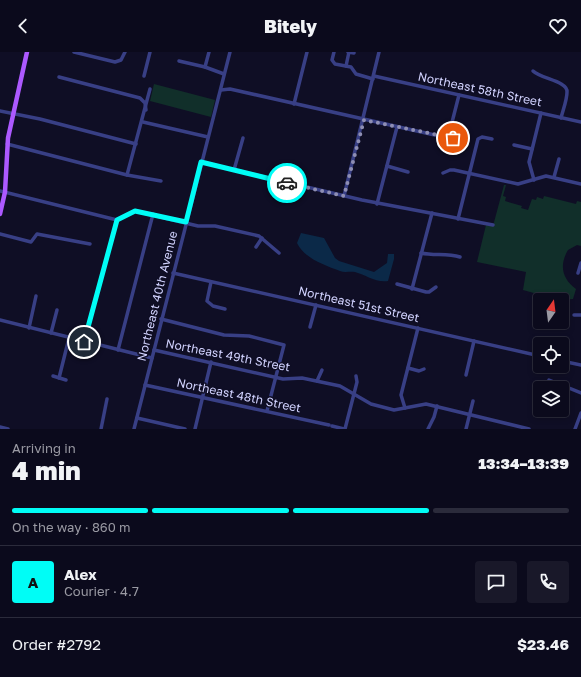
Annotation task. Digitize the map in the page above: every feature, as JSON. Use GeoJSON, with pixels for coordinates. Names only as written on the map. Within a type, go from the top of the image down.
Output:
{"type":"FeatureCollection","features":[{"type":"Feature","properties":{"kind":"main road"},"geometry":{"type":"LineString","coordinates":[[0,214],[7,144],[27,52]]}},
{"type":"Feature","properties":{"kind":"street"},"geometry":{"type":"LineString","coordinates":[[74,52],[116,62],[121,60],[125,52]]}},
{"type":"Feature","properties":{"kind":"street"},"geometry":{"type":"LineString","coordinates":[[144,76],[150,52]]}},
{"type":"Feature","properties":{"kind":"street"},"geometry":{"type":"LineString","coordinates":[[205,67],[209,52]]}},
{"type":"Feature","properties":{"kind":"street","name":"Northeast 40th Avenue"},"geometry":{"type":"LineString","coordinates":[[134,429],[230,52]]}},
{"type":"Feature","properties":{"kind":"street"},"geometry":{"type":"LineString","coordinates":[[294,104],[307,52]]}},
{"type":"Feature","properties":{"kind":"street"},"geometry":{"type":"LineString","coordinates":[[334,52],[332,60],[335,64],[346,66],[349,52],[354,54]]}},
{"type":"Feature","properties":{"kind":"street"},"geometry":{"type":"LineString","coordinates":[[344,196],[364,120],[379,52]]}},
{"type":"Feature","properties":{"kind":"street"},"geometry":{"type":"LineString","coordinates":[[179,61],[205,67],[224,74]]}},
{"type":"Feature","properties":{"kind":"street","name":"Northeast 58th Street"},"geometry":{"type":"LineString","coordinates":[[346,66],[352,68],[356,74],[581,122]]}},
{"type":"Feature","properties":{"kind":"street"},"geometry":{"type":"LineString","coordinates":[[533,71],[538,76],[562,84],[566,87],[567,92],[561,118]]}},
{"type":"Feature","properties":{"kind":"street"},"geometry":{"type":"LineString","coordinates":[[59,77],[140,98],[145,103],[146,110]]}},
{"type":"Feature","properties":{"kind":"street"},"geometry":{"type":"LineString","coordinates":[[128,175],[143,122],[150,89]]}},
{"type":"Feature","properties":{"kind":"street"},"geometry":{"type":"LineString","coordinates":[[221,90],[230,89],[448,138],[460,138]]}},
{"type":"Feature","properties":{"kind":"street"},"geometry":{"type":"LineString","coordinates":[[448,138],[459,95]]}},
{"type":"Feature","properties":{"kind":"street"},"geometry":{"type":"LineString","coordinates":[[0,111],[40,119],[136,144]]}},
{"type":"Feature","properties":{"kind":"street"},"geometry":{"type":"LineString","coordinates":[[534,180],[528,164],[541,113]]}},
{"type":"Feature","properties":{"kind":"street"},"geometry":{"type":"LineString","coordinates":[[143,122],[208,137]]}},
{"type":"Feature","properties":{"kind":"street"},"geometry":{"type":"LineString","coordinates":[[377,204],[397,127]]}},
{"type":"Feature","properties":{"kind":"street"},"geometry":{"type":"LineString","coordinates":[[234,170],[243,138]]}},
{"type":"Feature","properties":{"kind":"street"},"geometry":{"type":"LineString","coordinates":[[458,219],[479,138],[492,139]]}},
{"type":"Feature","properties":{"kind":"street"},"geometry":{"type":"LineString","coordinates":[[7,144],[128,175],[162,181]]}},
{"type":"Feature","properties":{"kind":"street"},"geometry":{"type":"LineString","coordinates":[[514,145],[532,149]]}},
{"type":"Feature","properties":{"kind":"street"},"geometry":{"type":"LineString","coordinates":[[554,177],[559,159]]}},
{"type":"Feature","properties":{"kind":"street"},"geometry":{"type":"LineString","coordinates":[[201,162],[377,204],[406,207],[432,214],[493,225]]}},
{"type":"Feature","properties":{"kind":"street"},"geometry":{"type":"LineString","coordinates":[[387,166],[408,172]]}},
{"type":"Feature","properties":{"kind":"street"},"geometry":{"type":"LineString","coordinates":[[443,173],[450,170],[518,184],[546,176],[581,184]]}},
{"type":"Feature","properties":{"kind":"street"},"geometry":{"type":"LineString","coordinates":[[2,191],[117,220],[135,211],[198,226],[215,226],[262,238],[279,253]]}},
{"type":"Feature","properties":{"kind":"street"},"geometry":{"type":"LineString","coordinates":[[118,350],[152,214]]}},
{"type":"Feature","properties":{"kind":"street"},"geometry":{"type":"LineString","coordinates":[[412,288],[432,214]]}},
{"type":"Feature","properties":{"kind":"street"},"geometry":{"type":"LineString","coordinates":[[84,342],[117,220]]}},
{"type":"Feature","properties":{"kind":"street"},"geometry":{"type":"LineString","coordinates":[[0,234],[31,242],[37,234],[90,244]]}},
{"type":"Feature","properties":{"kind":"street"},"geometry":{"type":"LineString","coordinates":[[256,247],[262,238]]}},
{"type":"Feature","properties":{"kind":"street"},"geometry":{"type":"LineString","coordinates":[[422,253],[431,255],[450,254],[460,257]]}},
{"type":"Feature","properties":{"kind":"street"},"geometry":{"type":"LineString","coordinates":[[578,273],[580,263]]}},
{"type":"Feature","properties":{"kind":"street","name":"Northeast 51st Street"},"geometry":{"type":"LineString","coordinates":[[173,273],[533,354]]}},
{"type":"Feature","properties":{"kind":"street"},"geometry":{"type":"LineString","coordinates":[[211,282],[208,301],[213,306],[225,309]]}},
{"type":"Feature","properties":{"kind":"street"},"geometry":{"type":"LineString","coordinates":[[397,284],[429,292],[436,287]]}},
{"type":"Feature","properties":{"kind":"street"},"geometry":{"type":"LineString","coordinates":[[29,328],[36,296]]}},
{"type":"Feature","properties":{"kind":"street"},"geometry":{"type":"LineString","coordinates":[[310,327],[316,305]]}},
{"type":"Feature","properties":{"kind":"street"},"geometry":{"type":"LineString","coordinates":[[51,333],[57,310]]}},
{"type":"Feature","properties":{"kind":"street"},"geometry":{"type":"LineString","coordinates":[[574,314],[581,315]]}},
{"type":"Feature","properties":{"kind":"street"},"geometry":{"type":"LineString","coordinates":[[161,319],[224,335],[249,336],[284,345],[268,411]]}},
{"type":"Feature","properties":{"kind":"street","name":"Northeast 49th Street"},"geometry":{"type":"LineString","coordinates":[[0,320],[152,358]]}},
{"type":"Feature","properties":{"kind":"street"},"geometry":{"type":"LineString","coordinates":[[405,408],[401,395],[418,328]]}},
{"type":"Feature","properties":{"kind":"street"},"geometry":{"type":"LineString","coordinates":[[59,378],[69,338]]}},
{"type":"Feature","properties":{"kind":"street"},"geometry":{"type":"LineString","coordinates":[[466,375],[474,341]]}},
{"type":"Feature","properties":{"kind":"street","name":"Northeast 49th Street"},"geometry":{"type":"LineString","coordinates":[[154,350],[276,378],[302,378],[316,380],[340,386],[371,404],[394,410],[419,404],[437,406],[519,428],[528,429]]}},
{"type":"Feature","properties":{"kind":"street"},"geometry":{"type":"LineString","coordinates":[[195,429],[211,362]]}},
{"type":"Feature","properties":{"kind":"street"},"geometry":{"type":"LineString","coordinates":[[569,362],[581,365]]}},
{"type":"Feature","properties":{"kind":"street"},"geometry":{"type":"LineString","coordinates":[[408,368],[419,371],[424,369]]}},
{"type":"Feature","properties":{"kind":"street"},"geometry":{"type":"LineString","coordinates":[[316,380],[322,370]]}},
{"type":"Feature","properties":{"kind":"street"},"geometry":{"type":"LineString","coordinates":[[53,376],[66,380]]}},
{"type":"Feature","properties":{"kind":"street"},"geometry":{"type":"LineString","coordinates":[[345,429],[357,382],[356,376]]}},
{"type":"Feature","properties":{"kind":"street"},"geometry":{"type":"LineString","coordinates":[[549,380],[581,393]]}},
{"type":"Feature","properties":{"kind":"street","name":"Northeast 48th Street"},"geometry":{"type":"LineString","coordinates":[[145,385],[345,429]]}},
{"type":"Feature","properties":{"kind":"street"},"geometry":{"type":"LineString","coordinates":[[101,429],[107,399]]}},
{"type":"Feature","properties":{"kind":"street"},"geometry":{"type":"LineString","coordinates":[[466,429],[473,401]]}},
{"type":"Feature","properties":{"kind":"street"},"geometry":{"type":"LineString","coordinates":[[428,429],[434,418],[437,406]]}},
{"type":"Feature","properties":{"kind":"street"},"geometry":{"type":"LineString","coordinates":[[575,429],[581,413]]}},
{"type":"Feature","properties":{"kind":"street"},"geometry":{"type":"LineString","coordinates":[[137,418],[186,429]]}},
{"type":"Feature","properties":{"kind":"street"},"geometry":{"type":"LineString","coordinates":[[0,426],[8,429]]}},
{"type":"Feature","properties":{"kind":"green space"},"geometry":{"type":"Polygon","coordinates":[[[154,84],[215,100],[211,117],[150,101],[154,84]]]}},
{"type":"Feature","properties":{"kind":"green space"},"geometry":{"type":"Polygon","coordinates":[[[504,185],[506,185],[503,196],[506,197],[505,201],[522,206],[521,208],[528,210],[532,199],[536,200],[537,197],[543,199],[544,196],[576,204],[577,201],[581,202],[581,246],[577,245],[568,250],[563,261],[563,271],[565,276],[571,285],[576,289],[573,299],[569,299],[569,293],[534,293],[523,290],[526,272],[477,262],[486,225],[493,226],[504,185]]]}},
{"type":"Feature","properties":{"kind":"water"},"geometry":{"type":"Polygon","coordinates":[[[301,233],[324,238],[335,258],[339,261],[374,272],[387,263],[388,254],[394,254],[388,281],[375,280],[355,272],[342,272],[309,257],[297,243],[301,233]]]}},
{"type":"Feature","properties":{"kind":"way so far"},"geometry":{"type":"LineString","coordinates":[[287,183],[344,196],[364,120],[453,138]]}},
{"type":"Feature","properties":{"kind":"route"},"geometry":{"type":"LineString","coordinates":[[84,342],[117,220],[135,211],[186,222],[201,162],[287,183]]}}]}
